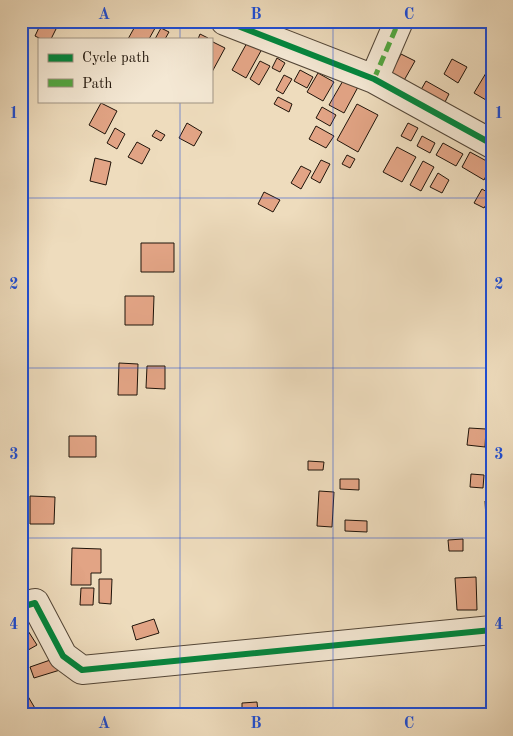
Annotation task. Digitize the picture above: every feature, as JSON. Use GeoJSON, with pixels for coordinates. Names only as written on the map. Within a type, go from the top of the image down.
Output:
{"type":"FeatureCollection","features":[{"type":"Feature","properties":{"kind":"street"},"geometry":{"type":"LineString","coordinates":[[225,21],[374,79],[492,144]]}},
{"type":"Feature","properties":{"kind":"street"},"geometry":{"type":"LineString","coordinates":[[374,79],[399,21]]}},
{"type":"Feature","properties":{"kind":"street"},"geometry":{"type":"LineString","coordinates":[[21,607],[34,603],[63,656],[82,670],[492,630]]}},
{"type":"Feature","properties":{"kind":"building"},"geometry":{"type":"Polygon","coordinates":[[[42,21],[55,21],[59,23],[52,38],[39,38],[35,36],[42,21]]]}},
{"type":"Feature","properties":{"kind":"building"},"geometry":{"type":"Polygon","coordinates":[[[138,21],[159,21],[150,38],[129,38],[138,21]]]}},
{"type":"Feature","properties":{"kind":"building"},"geometry":{"type":"Polygon","coordinates":[[[165,21],[178,21],[175,27],[165,21]]]}},
{"type":"Feature","properties":{"kind":"building"},"geometry":{"type":"Polygon","coordinates":[[[161,28],[169,32],[166,38],[156,38],[161,28]]]}},
{"type":"Feature","properties":{"kind":"building"},"geometry":{"type":"Polygon","coordinates":[[[200,34],[208,38],[198,38],[200,34]]]}},
{"type":"Feature","properties":{"kind":"building"},"geometry":{"type":"Polygon","coordinates":[[[248,41],[262,49],[246,78],[232,70],[248,41]]]}},
{"type":"Feature","properties":{"kind":"building"},"geometry":{"type":"Polygon","coordinates":[[[212,42],[225,48],[212,72],[212,42]]]}},
{"type":"Feature","properties":{"kind":"building"},"geometry":{"type":"Polygon","coordinates":[[[401,54],[415,61],[402,84],[389,77],[401,54]]]}},
{"type":"Feature","properties":{"kind":"building"},"geometry":{"type":"Polygon","coordinates":[[[277,58],[285,63],[280,72],[272,68],[277,58]]]}},
{"type":"Feature","properties":{"kind":"building"},"geometry":{"type":"Polygon","coordinates":[[[452,59],[467,67],[458,83],[444,74],[452,59]]]}},
{"type":"Feature","properties":{"kind":"building"},"geometry":{"type":"Polygon","coordinates":[[[260,61],[270,66],[259,85],[250,79],[260,61]]]}},
{"type":"Feature","properties":{"kind":"building"},"geometry":{"type":"Polygon","coordinates":[[[489,68],[492,69],[492,90],[486,100],[474,93],[489,68]]]}},
{"type":"Feature","properties":{"kind":"building"},"geometry":{"type":"Polygon","coordinates":[[[300,70],[313,77],[307,88],[294,81],[300,70]]]}},
{"type":"Feature","properties":{"kind":"building"},"geometry":{"type":"Polygon","coordinates":[[[318,73],[334,82],[323,101],[307,92],[318,73]]]}},
{"type":"Feature","properties":{"kind":"building"},"geometry":{"type":"Polygon","coordinates":[[[284,75],[292,79],[283,94],[276,90],[284,75]]]}},
{"type":"Feature","properties":{"kind":"building"},"geometry":{"type":"Polygon","coordinates":[[[344,79],[358,87],[344,113],[329,105],[344,79]]]}},
{"type":"Feature","properties":{"kind":"building"},"geometry":{"type":"Polygon","coordinates":[[[426,81],[449,94],[442,108],[418,95],[426,81]]]}},
{"type":"Feature","properties":{"kind":"building"},"geometry":{"type":"Polygon","coordinates":[[[278,97],[292,104],[289,112],[274,104],[278,97]]]}},
{"type":"Feature","properties":{"kind":"building"},"geometry":{"type":"Polygon","coordinates":[[[101,103],[117,111],[105,134],[89,125],[101,103]]]}},
{"type":"Feature","properties":{"kind":"building"},"geometry":{"type":"Polygon","coordinates":[[[357,104],[378,115],[358,152],[337,140],[357,104]]]}},
{"type":"Feature","properties":{"kind":"building"},"geometry":{"type":"Polygon","coordinates":[[[322,107],[336,115],[330,126],[316,118],[322,107]]]}},
{"type":"Feature","properties":{"kind":"building"},"geometry":{"type":"Polygon","coordinates":[[[187,123],[202,132],[194,146],[179,138],[187,123]]]}},
{"type":"Feature","properties":{"kind":"building"},"geometry":{"type":"Polygon","coordinates":[[[408,123],[418,128],[411,141],[401,136],[408,123]]]}},
{"type":"Feature","properties":{"kind":"building"},"geometry":{"type":"Polygon","coordinates":[[[316,126],[334,136],[326,148],[309,139],[316,126]]]}},
{"type":"Feature","properties":{"kind":"building"},"geometry":{"type":"Polygon","coordinates":[[[115,128],[125,134],[117,149],[107,143],[115,128]]]}},
{"type":"Feature","properties":{"kind":"building"},"geometry":{"type":"Polygon","coordinates":[[[156,130],[165,135],[161,141],[152,136],[156,130]]]}},
{"type":"Feature","properties":{"kind":"building"},"geometry":{"type":"Polygon","coordinates":[[[422,136],[435,143],[430,153],[417,146],[422,136]]]}},
{"type":"Feature","properties":{"kind":"building"},"geometry":{"type":"Polygon","coordinates":[[[137,142],[150,149],[142,164],[128,157],[137,142]]]}},
{"type":"Feature","properties":{"kind":"building"},"geometry":{"type":"Polygon","coordinates":[[[443,143],[463,154],[456,166],[436,155],[443,143]]]}},
{"type":"Feature","properties":{"kind":"building"},"geometry":{"type":"Polygon","coordinates":[[[397,147],[416,157],[402,182],[383,172],[397,147]]]}},
{"type":"Feature","properties":{"kind":"building"},"geometry":{"type":"Polygon","coordinates":[[[470,152],[492,164],[484,180],[462,167],[470,152]]]}},
{"type":"Feature","properties":{"kind":"building"},"geometry":{"type":"Polygon","coordinates":[[[347,155],[355,159],[350,168],[342,164],[347,155]]]}},
{"type":"Feature","properties":{"kind":"building"},"geometry":{"type":"Polygon","coordinates":[[[95,158],[111,162],[106,185],[90,181],[95,158]]]}},
{"type":"Feature","properties":{"kind":"building"},"geometry":{"type":"Polygon","coordinates":[[[321,160],[330,164],[320,183],[311,178],[321,160]]]}},
{"type":"Feature","properties":{"kind":"building"},"geometry":{"type":"Polygon","coordinates":[[[423,161],[434,167],[421,191],[410,185],[423,161]]]}},
{"type":"Feature","properties":{"kind":"building"},"geometry":{"type":"Polygon","coordinates":[[[301,166],[311,171],[301,189],[291,183],[301,166]]]}},
{"type":"Feature","properties":{"kind":"building"},"geometry":{"type":"Polygon","coordinates":[[[438,173],[449,180],[442,193],[430,187],[438,173]]]}},
{"type":"Feature","properties":{"kind":"building"},"geometry":{"type":"Polygon","coordinates":[[[482,189],[492,195],[484,208],[474,203],[482,189]]]}},
{"type":"Feature","properties":{"kind":"building"},"geometry":{"type":"Polygon","coordinates":[[[264,192],[280,200],[273,212],[258,204],[264,192]]]}},
{"type":"Feature","properties":{"kind":"building"},"geometry":{"type":"Polygon","coordinates":[[[141,243],[174,243],[174,272],[141,272],[141,243]]]}},
{"type":"Feature","properties":{"kind":"building"},"geometry":{"type":"Polygon","coordinates":[[[125,296],[154,296],[153,325],[125,325],[125,296]]]}},
{"type":"Feature","properties":{"kind":"building"},"geometry":{"type":"Polygon","coordinates":[[[119,363],[138,364],[137,395],[118,395],[119,363]]]}},
{"type":"Feature","properties":{"kind":"building"},"geometry":{"type":"Polygon","coordinates":[[[147,366],[165,366],[165,389],[146,388],[147,366]]]}},
{"type":"Feature","properties":{"kind":"building"},"geometry":{"type":"Polygon","coordinates":[[[469,428],[486,429],[485,447],[467,445],[469,428]]]}},
{"type":"Feature","properties":{"kind":"building"},"geometry":{"type":"Polygon","coordinates":[[[69,436],[96,436],[96,457],[69,457],[69,436]]]}},
{"type":"Feature","properties":{"kind":"building"},"geometry":{"type":"Polygon","coordinates":[[[308,461],[324,462],[323,470],[308,470],[308,461]]]}},
{"type":"Feature","properties":{"kind":"building"},"geometry":{"type":"Polygon","coordinates":[[[471,474],[484,475],[483,488],[470,487],[471,474]]]}},
{"type":"Feature","properties":{"kind":"building"},"geometry":{"type":"Polygon","coordinates":[[[340,479],[359,479],[359,490],[340,489],[340,479]]]}},
{"type":"Feature","properties":{"kind":"building"},"geometry":{"type":"Polygon","coordinates":[[[319,491],[334,492],[332,527],[317,526],[319,491]]]}},
{"type":"Feature","properties":{"kind":"building"},"geometry":{"type":"Polygon","coordinates":[[[30,496],[55,497],[54,524],[30,524],[30,496]]]}},
{"type":"Feature","properties":{"kind":"building"},"geometry":{"type":"Polygon","coordinates":[[[485,501],[492,501],[492,518],[486,518],[485,501]]]}},
{"type":"Feature","properties":{"kind":"building"},"geometry":{"type":"Polygon","coordinates":[[[345,520],[367,521],[367,532],[345,531],[345,520]]]}},
{"type":"Feature","properties":{"kind":"building"},"geometry":{"type":"Polygon","coordinates":[[[463,539],[463,551],[449,551],[448,540],[463,539]]]}},
{"type":"Feature","properties":{"kind":"building"},"geometry":{"type":"Polygon","coordinates":[[[72,548],[101,549],[101,573],[91,573],[91,585],[71,585],[72,548]]]}},
{"type":"Feature","properties":{"kind":"building"},"geometry":{"type":"Polygon","coordinates":[[[476,577],[477,610],[457,610],[455,578],[476,577]]]}},
{"type":"Feature","properties":{"kind":"building"},"geometry":{"type":"Polygon","coordinates":[[[99,579],[112,579],[111,604],[99,603],[99,579]]]}},
{"type":"Feature","properties":{"kind":"building"},"geometry":{"type":"Polygon","coordinates":[[[81,588],[94,588],[93,605],[80,605],[81,588]]]}},
{"type":"Feature","properties":{"kind":"building"},"geometry":{"type":"Polygon","coordinates":[[[154,619],[159,633],[136,640],[132,626],[154,619]]]}},
{"type":"Feature","properties":{"kind":"building"},"geometry":{"type":"Polygon","coordinates":[[[23,623],[37,645],[21,654],[21,624],[23,623]]]}},
{"type":"Feature","properties":{"kind":"building"},"geometry":{"type":"Polygon","coordinates":[[[56,658],[60,670],[34,678],[30,667],[56,658]]]}},
{"type":"Feature","properties":{"kind":"building"},"geometry":{"type":"Polygon","coordinates":[[[26,693],[39,715],[21,715],[21,696],[26,693]]]}},
{"type":"Feature","properties":{"kind":"building"},"geometry":{"type":"Polygon","coordinates":[[[257,702],[258,712],[242,712],[242,703],[257,702]]]}},
{"type":"Feature","properties":{"kind":"marked path"},"geometry":{"type":"LineString","coordinates":[[374,79],[399,21]]}},
{"type":"Feature","properties":{"kind":"cycle path"},"geometry":{"type":"LineString","coordinates":[[225,21],[374,79],[492,144]]}},
{"type":"Feature","properties":{"kind":"cycle path"},"geometry":{"type":"LineString","coordinates":[[21,607],[35,603],[63,656],[82,670],[492,630]]}}]}
